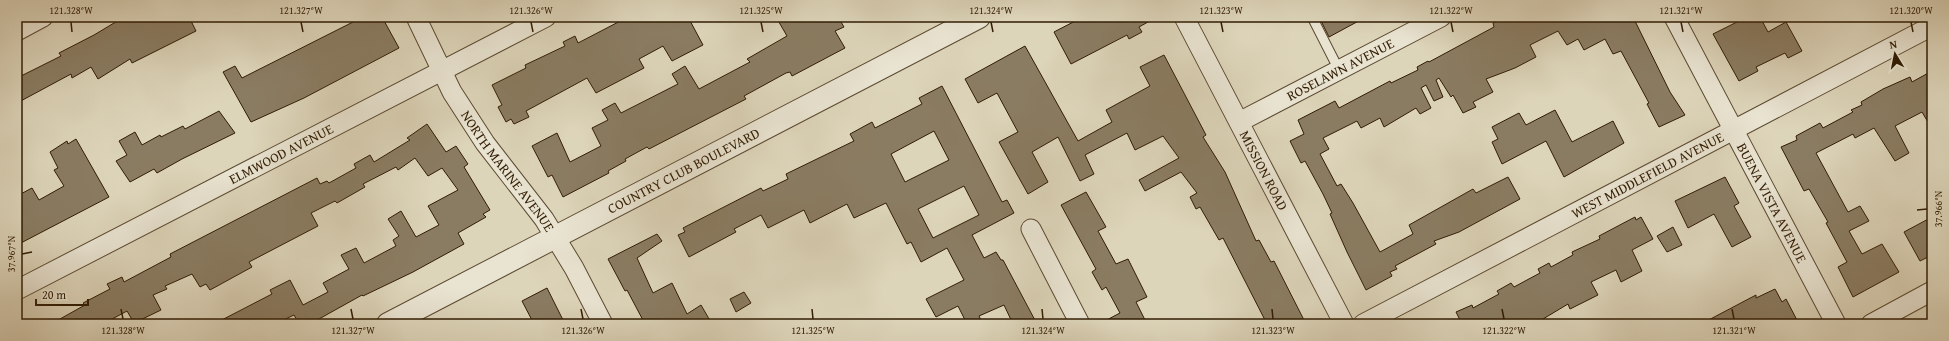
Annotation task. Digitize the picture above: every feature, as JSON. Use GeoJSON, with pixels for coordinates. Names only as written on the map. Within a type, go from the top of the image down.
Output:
{"type":"FeatureCollection","features":[{"type":"Feature","properties":{"kind":"street"},"geometry":{"type":"LineString","coordinates":[[17,31],[43,17]]}},
{"type":"Feature","properties":{"kind":"street","name":"NORTH MARINE AVENUE"},"geometry":{"type":"LineString","coordinates":[[416,17],[443,70],[452,92],[486,143],[555,237],[603,324]]}},
{"type":"Feature","properties":{"kind":"street","name":"ELMWOOD AVENUE"},"geometry":{"type":"LineString","coordinates":[[17,290],[546,17]]}},
{"type":"Feature","properties":{"kind":"street","name":"COUNTRY CLUB BOULEVARD"},"geometry":{"type":"LineString","coordinates":[[388,324],[979,17]]}},
{"type":"Feature","properties":{"kind":"street","name":"MISSION ROAD"},"geometry":{"type":"LineString","coordinates":[[1184,17],[1344,324]]}},
{"type":"Feature","properties":{"kind":"street","name":"ROSELAWN AVENUE"},"geometry":{"type":"LineString","coordinates":[[1239,122],[1441,17]]}},
{"type":"Feature","properties":{"kind":"street","name":"BUENA VISTA AVENUE"},"geometry":{"type":"LineString","coordinates":[[1674,17],[1836,324]]}},
{"type":"Feature","properties":{"kind":"street","name":"WEST MIDDLEFIELD AVENUE"},"geometry":{"type":"LineString","coordinates":[[1363,324],[1932,26]]}},
{"type":"Feature","properties":{"kind":"street"},"geometry":{"type":"LineString","coordinates":[[1031,229],[1080,324]]}},
{"type":"Feature","properties":{"kind":"street"},"geometry":{"type":"LineString","coordinates":[[1871,324],[1932,291]]}},
{"type":"Feature","properties":{"kind":"lane"},"geometry":{"type":"LineString","coordinates":[[1312,17],[1340,70]]}},
{"type":"Feature","properties":{"kind":"building"},"geometry":{"type":"Polygon","coordinates":[[[124,17],[189,17],[196,31],[132,63],[130,59],[98,79],[91,67],[72,78],[71,74],[17,103],[17,78],[61,56],[59,53],[94,35],[124,17]]]}},
{"type":"Feature","properties":{"kind":"building"},"geometry":{"type":"Polygon","coordinates":[[[351,17],[382,17],[399,48],[304,98],[251,122],[223,72],[235,66],[242,78],[353,22],[351,17]]]}},
{"type":"Feature","properties":{"kind":"building"},"geometry":{"type":"Polygon","coordinates":[[[628,17],[688,17],[703,45],[672,61],[663,46],[639,59],[644,68],[596,93],[587,78],[526,111],[529,117],[514,124],[511,119],[506,122],[498,107],[502,105],[492,85],[526,68],[525,65],[565,46],[563,42],[575,36],[578,43],[628,17]]]}},
{"type":"Feature","properties":{"kind":"building"},"geometry":{"type":"Polygon","coordinates":[[[776,17],[838,17],[844,27],[835,31],[845,48],[792,76],[790,72],[786,73],[744,96],[746,99],[649,149],[647,147],[625,159],[626,161],[608,171],[609,173],[563,197],[552,175],[548,177],[532,146],[557,133],[570,162],[601,146],[592,128],[608,120],[602,110],[615,103],[621,113],[678,84],[672,74],[685,66],[699,89],[750,62],[747,59],[787,36],[776,17]]]}},
{"type":"Feature","properties":{"kind":"building"},"geometry":{"type":"Polygon","coordinates":[[[1083,17],[1157,17],[1139,27],[1142,32],[1129,39],[1127,35],[1071,64],[1054,32],[1083,17]]]}},
{"type":"Feature","properties":{"kind":"building"},"geometry":{"type":"Polygon","coordinates":[[[1319,17],[1366,17],[1329,37],[1319,17]]]}},
{"type":"Feature","properties":{"kind":"building"},"geometry":{"type":"Polygon","coordinates":[[[1504,17],[1633,17],[1670,92],[1685,115],[1659,127],[1647,104],[1649,103],[1621,51],[1613,54],[1605,39],[1584,50],[1578,39],[1567,45],[1558,31],[1530,45],[1536,57],[1515,68],[1486,79],[1493,92],[1473,102],[1476,107],[1463,113],[1453,95],[1451,97],[1439,78],[1436,80],[1443,97],[1434,101],[1426,85],[1421,88],[1431,108],[1420,114],[1416,108],[1384,127],[1380,118],[1361,128],[1357,121],[1323,138],[1329,149],[1320,154],[1337,186],[1341,184],[1353,203],[1380,252],[1413,234],[1409,225],[1473,189],[1476,193],[1508,177],[1520,199],[1459,232],[1434,241],[1436,244],[1395,266],[1397,269],[1390,272],[1392,276],[1366,290],[1347,252],[1323,194],[1305,161],[1301,163],[1290,141],[1304,134],[1298,120],[1335,101],[1339,108],[1390,81],[1391,83],[1418,70],[1417,67],[1494,27],[1493,23],[1504,17]]]}},
{"type":"Feature","properties":{"kind":"building"},"geometry":{"type":"Polygon","coordinates":[[[1747,17],[1760,17],[1768,32],[1786,22],[1802,51],[1788,58],[1785,53],[1756,67],[1758,71],[1739,81],[1713,34],[1747,17]]]}},
{"type":"Feature","properties":{"kind":"building"},"geometry":{"type":"Polygon","coordinates":[[[1025,46],[1078,141],[1112,122],[1106,110],[1150,86],[1140,67],[1164,55],[1206,135],[1203,137],[1225,172],[1256,241],[1259,240],[1271,262],[1274,261],[1306,324],[1267,324],[1223,238],[1219,240],[1200,207],[1196,209],[1190,197],[1197,193],[1181,172],[1145,191],[1139,180],[1179,158],[1163,136],[1135,150],[1127,133],[1085,155],[1094,174],[1080,181],[1058,137],[1032,152],[1048,182],[1028,194],[999,142],[1018,132],[997,93],[978,103],[965,79],[1025,46]]]}},
{"type":"Feature","properties":{"kind":"building"},"geometry":{"type":"Polygon","coordinates":[[[1932,71],[1932,129],[1922,112],[1895,126],[1909,153],[1895,161],[1874,128],[1855,138],[1853,134],[1816,153],[1848,212],[1860,206],[1869,221],[1849,231],[1862,254],[1882,244],[1899,272],[1853,297],[1838,267],[1847,262],[1826,223],[1828,222],[1809,189],[1804,191],[1781,147],[1797,140],[1796,136],[1820,123],[1823,128],[1853,112],[1851,110],[1862,105],[1861,102],[1883,89],[1910,77],[1912,82],[1932,71]]]}},
{"type":"Feature","properties":{"kind":"building"},"geometry":{"type":"Polygon","coordinates":[[[942,86],[1002,202],[1007,200],[1014,213],[972,235],[984,258],[996,252],[1001,260],[1003,260],[1037,324],[1013,324],[1004,305],[979,316],[983,324],[967,324],[958,306],[936,317],[926,299],[964,280],[947,248],[921,262],[911,242],[907,244],[886,203],[854,218],[847,204],[810,223],[804,210],[768,228],[761,215],[734,229],[736,232],[689,257],[678,235],[685,232],[683,228],[761,188],[763,191],[788,179],[786,174],[854,141],[850,134],[872,122],[875,128],[922,104],[919,98],[942,86]],[[934,131],[891,154],[905,182],[949,160],[934,131]],[[964,186],[918,209],[933,238],[979,215],[964,186]]]}},
{"type":"Feature","properties":{"kind":"building"},"geometry":{"type":"Polygon","coordinates":[[[1555,110],[1572,142],[1613,121],[1624,143],[1564,177],[1546,141],[1502,164],[1492,142],[1498,139],[1492,127],[1519,113],[1526,125],[1555,110]]]}},
{"type":"Feature","properties":{"kind":"building"},"geometry":{"type":"Polygon","coordinates":[[[219,111],[235,133],[157,173],[154,169],[130,182],[116,161],[127,155],[119,141],[135,132],[142,145],[160,135],[161,137],[183,126],[185,129],[219,111]]]}},
{"type":"Feature","properties":{"kind":"building"},"geometry":{"type":"Polygon","coordinates":[[[427,124],[446,152],[456,146],[468,164],[464,167],[490,210],[483,214],[486,217],[458,233],[464,244],[413,272],[363,296],[362,295],[310,324],[299,324],[294,315],[275,324],[214,324],[272,294],[270,290],[290,280],[303,305],[328,292],[323,283],[349,269],[341,255],[356,248],[364,263],[396,246],[393,240],[399,236],[388,219],[401,211],[416,237],[439,225],[428,206],[458,190],[442,168],[428,176],[415,158],[398,170],[396,167],[363,184],[365,187],[337,203],[335,201],[311,213],[318,226],[249,262],[252,267],[210,290],[206,284],[200,287],[192,274],[165,286],[167,289],[153,295],[161,310],[134,323],[127,311],[103,324],[51,324],[85,305],[83,303],[110,289],[107,284],[122,277],[124,282],[171,257],[170,254],[317,178],[320,184],[327,181],[329,183],[356,168],[354,164],[370,155],[374,162],[410,140],[407,138],[427,124]]]}},
{"type":"Feature","properties":{"kind":"building"},"geometry":{"type":"Polygon","coordinates":[[[76,139],[109,197],[17,245],[17,196],[32,188],[39,200],[64,186],[54,170],[58,168],[50,152],[67,141],[68,144],[76,139]]]}},
{"type":"Feature","properties":{"kind":"building"},"geometry":{"type":"Polygon","coordinates":[[[1725,177],[1739,203],[1734,206],[1751,237],[1732,247],[1714,214],[1688,228],[1675,201],[1725,177]]]}},
{"type":"Feature","properties":{"kind":"building"},"geometry":{"type":"Polygon","coordinates":[[[1086,192],[1106,227],[1098,231],[1116,264],[1128,259],[1147,297],[1136,302],[1147,324],[1099,324],[1120,313],[1106,287],[1102,290],[1092,272],[1096,269],[1061,205],[1086,192]]]}},
{"type":"Feature","properties":{"kind":"building"},"geometry":{"type":"Polygon","coordinates":[[[1635,217],[1636,220],[1641,217],[1653,239],[1632,250],[1642,271],[1621,282],[1616,270],[1591,282],[1598,295],[1570,309],[1568,304],[1543,319],[1545,324],[1462,324],[1456,312],[1472,305],[1473,308],[1499,294],[1497,291],[1511,283],[1514,287],[1540,273],[1538,269],[1549,263],[1551,267],[1573,255],[1572,252],[1600,239],[1599,236],[1635,217]]]}},
{"type":"Feature","properties":{"kind":"building"},"geometry":{"type":"Polygon","coordinates":[[[1932,217],[1932,255],[1920,261],[1904,232],[1932,217]]]}},
{"type":"Feature","properties":{"kind":"building"},"geometry":{"type":"Polygon","coordinates":[[[1673,227],[1682,245],[1667,252],[1657,236],[1673,227]]]}},
{"type":"Feature","properties":{"kind":"building"},"geometry":{"type":"Polygon","coordinates":[[[657,234],[662,241],[637,258],[653,293],[672,283],[687,314],[701,305],[712,324],[645,324],[608,259],[657,234]]]}},
{"type":"Feature","properties":{"kind":"building"},"geometry":{"type":"Polygon","coordinates":[[[547,288],[565,324],[534,324],[522,301],[547,288]]]}},
{"type":"Feature","properties":{"kind":"building"},"geometry":{"type":"Polygon","coordinates":[[[1775,289],[1782,302],[1786,299],[1799,324],[1701,324],[1756,295],[1756,298],[1775,289]]]}},
{"type":"Feature","properties":{"kind":"building"},"geometry":{"type":"Polygon","coordinates":[[[744,292],[751,303],[736,312],[730,299],[744,292]]]}}]}
